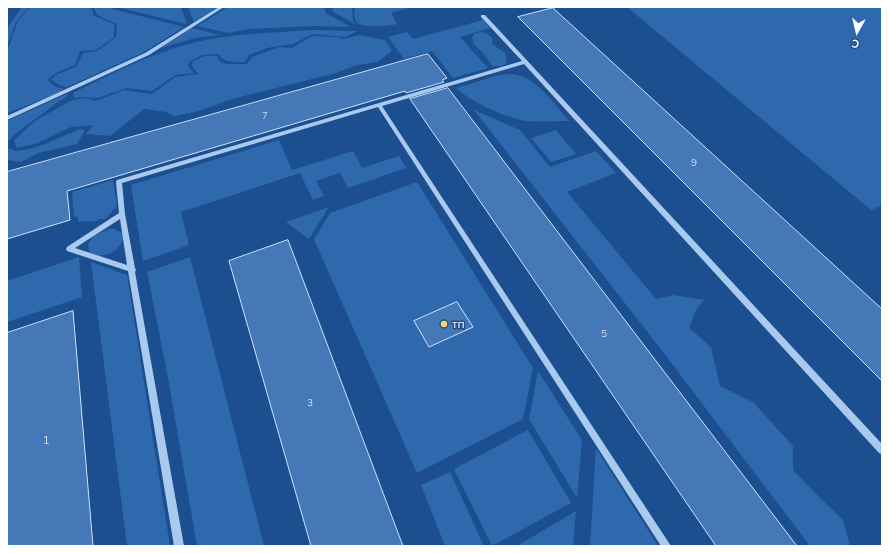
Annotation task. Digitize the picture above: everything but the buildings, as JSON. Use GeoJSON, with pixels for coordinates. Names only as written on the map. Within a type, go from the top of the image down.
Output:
{"type":"FeatureCollection","features":[{"type":"Feature","properties":{"kind":"lane"},"geometry":{"type":"LineString","coordinates":[[7,118],[147,54],[222,7]]}},
{"type":"Feature","properties":{"kind":"lane"},"geometry":{"type":"LineString","coordinates":[[483,16],[882,450]]}},
{"type":"Feature","properties":{"kind":"lane"},"geometry":{"type":"LineString","coordinates":[[179,546],[133,270],[122,214],[119,182],[524,62]]}},
{"type":"Feature","properties":{"kind":"lane"},"geometry":{"type":"LineString","coordinates":[[379,105],[666,546]]}},
{"type":"Feature","properties":{"kind":"lane"},"geometry":{"type":"LineString","coordinates":[[122,214],[69,249],[133,270]]}},
{"type":"Feature","properties":{"kind":"shaded area"},"geometry":{"type":"Polygon","coordinates":[[[22,7],[29,7],[16,22],[7,46],[7,28],[22,7]]]}},
{"type":"Feature","properties":{"kind":"shaded area"},"geometry":{"type":"Polygon","coordinates":[[[30,7],[87,7],[92,9],[94,16],[114,24],[114,37],[96,50],[80,51],[75,65],[56,73],[47,80],[56,87],[64,89],[54,95],[7,113],[7,51],[18,21],[30,7]]]}},
{"type":"Feature","properties":{"kind":"shaded area"},"geometry":{"type":"Polygon","coordinates":[[[91,7],[105,7],[184,27],[142,53],[67,87],[59,85],[51,79],[56,75],[77,66],[83,53],[97,51],[116,37],[117,24],[97,15],[94,8],[91,7]]]}},
{"type":"Feature","properties":{"kind":"shaded area"},"geometry":{"type":"Polygon","coordinates":[[[116,7],[181,7],[187,24],[116,7]]]}},
{"type":"Feature","properties":{"kind":"shaded area"},"geometry":{"type":"Polygon","coordinates":[[[188,7],[218,7],[194,22],[188,7]]]}},
{"type":"Feature","properties":{"kind":"shaded area"},"geometry":{"type":"Polygon","coordinates":[[[228,7],[324,7],[326,13],[351,27],[314,26],[249,29],[228,33],[197,26],[228,7]]]}},
{"type":"Feature","properties":{"kind":"shaded area"},"geometry":{"type":"Polygon","coordinates":[[[332,7],[352,7],[353,21],[357,25],[333,12],[332,7]]]}},
{"type":"Feature","properties":{"kind":"shaded area"},"geometry":{"type":"Polygon","coordinates":[[[355,7],[412,7],[391,13],[397,24],[372,26],[357,23],[354,16],[355,7]]]}},
{"type":"Feature","properties":{"kind":"shaded area"},"geometry":{"type":"Polygon","coordinates":[[[627,7],[882,7],[882,205],[871,210],[627,7]]]}},
{"type":"Feature","properties":{"kind":"shaded area"},"geometry":{"type":"Polygon","coordinates":[[[483,20],[490,28],[460,37],[488,68],[453,78],[432,51],[404,59],[388,37],[407,32],[413,39],[483,20]]]}},
{"type":"Feature","properties":{"kind":"shaded area"},"geometry":{"type":"Polygon","coordinates":[[[192,28],[220,35],[195,38],[161,48],[192,28]]]}},
{"type":"Feature","properties":{"kind":"shaded area"},"geometry":{"type":"Polygon","coordinates":[[[311,30],[357,31],[345,37],[313,34],[293,44],[267,48],[249,55],[245,62],[227,61],[218,54],[202,55],[190,61],[188,66],[194,73],[175,75],[152,91],[127,88],[97,98],[74,98],[73,93],[103,78],[149,57],[180,46],[225,37],[311,30]]]}},
{"type":"Feature","properties":{"kind":"shaded area"},"geometry":{"type":"Polygon","coordinates":[[[482,32],[488,34],[493,39],[492,44],[505,53],[507,63],[501,66],[492,66],[485,55],[474,44],[472,37],[475,33],[482,32]]]}},
{"type":"Feature","properties":{"kind":"shaded area"},"geometry":{"type":"Polygon","coordinates":[[[359,35],[385,40],[392,51],[377,62],[357,65],[336,73],[232,99],[199,111],[174,116],[166,112],[144,109],[110,136],[86,134],[93,125],[71,127],[38,143],[17,148],[14,140],[35,121],[70,101],[85,98],[96,101],[124,90],[152,94],[175,77],[198,74],[192,66],[193,61],[205,56],[217,56],[220,62],[228,64],[247,64],[252,57],[279,47],[292,48],[312,36],[337,37],[344,39],[359,35]]]}},
{"type":"Feature","properties":{"kind":"shaded area"},"geometry":{"type":"Polygon","coordinates":[[[512,74],[521,76],[537,85],[569,121],[526,121],[518,119],[498,113],[470,98],[456,88],[499,75],[512,74]]]}},
{"type":"Feature","properties":{"kind":"shaded area"},"geometry":{"type":"Polygon","coordinates":[[[69,93],[64,99],[56,103],[24,127],[7,143],[7,121],[69,93]]]}},
{"type":"Feature","properties":{"kind":"shaded area"},"geometry":{"type":"Polygon","coordinates":[[[474,110],[520,130],[550,167],[596,151],[616,173],[567,192],[656,299],[673,295],[704,300],[696,310],[689,328],[711,347],[720,386],[753,402],[793,446],[793,470],[843,520],[850,546],[810,546],[663,352],[474,110]]]}},
{"type":"Feature","properties":{"kind":"shaded area"},"geometry":{"type":"Polygon","coordinates":[[[80,129],[85,130],[77,144],[38,153],[21,162],[7,160],[7,150],[10,148],[15,151],[32,148],[48,143],[80,129]]]}},
{"type":"Feature","properties":{"kind":"shaded area"},"geometry":{"type":"Polygon","coordinates":[[[556,130],[576,154],[551,162],[531,138],[556,130]]]}},
{"type":"Feature","properties":{"kind":"shaded area"},"geometry":{"type":"Polygon","coordinates":[[[279,140],[292,170],[353,151],[362,168],[399,156],[406,168],[348,188],[340,173],[316,181],[324,196],[313,200],[300,173],[181,212],[189,245],[143,261],[131,185],[279,140]]]}},
{"type":"Feature","properties":{"kind":"shaded area"},"geometry":{"type":"Polygon","coordinates":[[[113,180],[117,206],[105,219],[99,219],[95,222],[78,222],[78,217],[74,216],[72,192],[113,180]]]}},
{"type":"Feature","properties":{"kind":"shaded area"},"geometry":{"type":"Polygon","coordinates":[[[417,182],[533,368],[523,419],[417,473],[314,239],[330,213],[417,182]]]}},
{"type":"Feature","properties":{"kind":"shaded area"},"geometry":{"type":"Polygon","coordinates":[[[329,207],[309,239],[286,222],[329,207]]]}},
{"type":"Feature","properties":{"kind":"shaded area"},"geometry":{"type":"Polygon","coordinates":[[[109,229],[114,229],[122,233],[123,240],[120,245],[109,254],[99,255],[89,252],[88,244],[94,236],[109,229]]]}},
{"type":"Feature","properties":{"kind":"shaded area"},"geometry":{"type":"Polygon","coordinates":[[[79,257],[82,297],[7,322],[7,281],[79,257]]]}},
{"type":"Feature","properties":{"kind":"shaded area"},"geometry":{"type":"Polygon","coordinates":[[[190,257],[264,546],[197,546],[168,378],[147,272],[190,257]]]}},
{"type":"Feature","properties":{"kind":"shaded area"},"geometry":{"type":"Polygon","coordinates":[[[91,262],[127,275],[170,546],[127,546],[91,262]]]}},
{"type":"Feature","properties":{"kind":"shaded area"},"geometry":{"type":"Polygon","coordinates":[[[538,371],[582,440],[577,498],[529,419],[538,371]]]}},
{"type":"Feature","properties":{"kind":"shaded area"},"geometry":{"type":"Polygon","coordinates":[[[528,430],[571,503],[492,546],[454,469],[528,430]]]}},
{"type":"Feature","properties":{"kind":"shaded area"},"geometry":{"type":"Polygon","coordinates":[[[596,448],[658,546],[590,546],[596,448]]]}},
{"type":"Feature","properties":{"kind":"shaded area"},"geometry":{"type":"Polygon","coordinates":[[[450,472],[484,546],[445,546],[421,485],[450,472]]]}},
{"type":"Feature","properties":{"kind":"shaded area"},"geometry":{"type":"Polygon","coordinates":[[[576,511],[573,546],[517,546],[576,511]]]}},
{"type":"Feature","properties":{"kind":"place","name":"тп"},"geometry":{"type":"Point","coordinates":[444,324]}}]}
